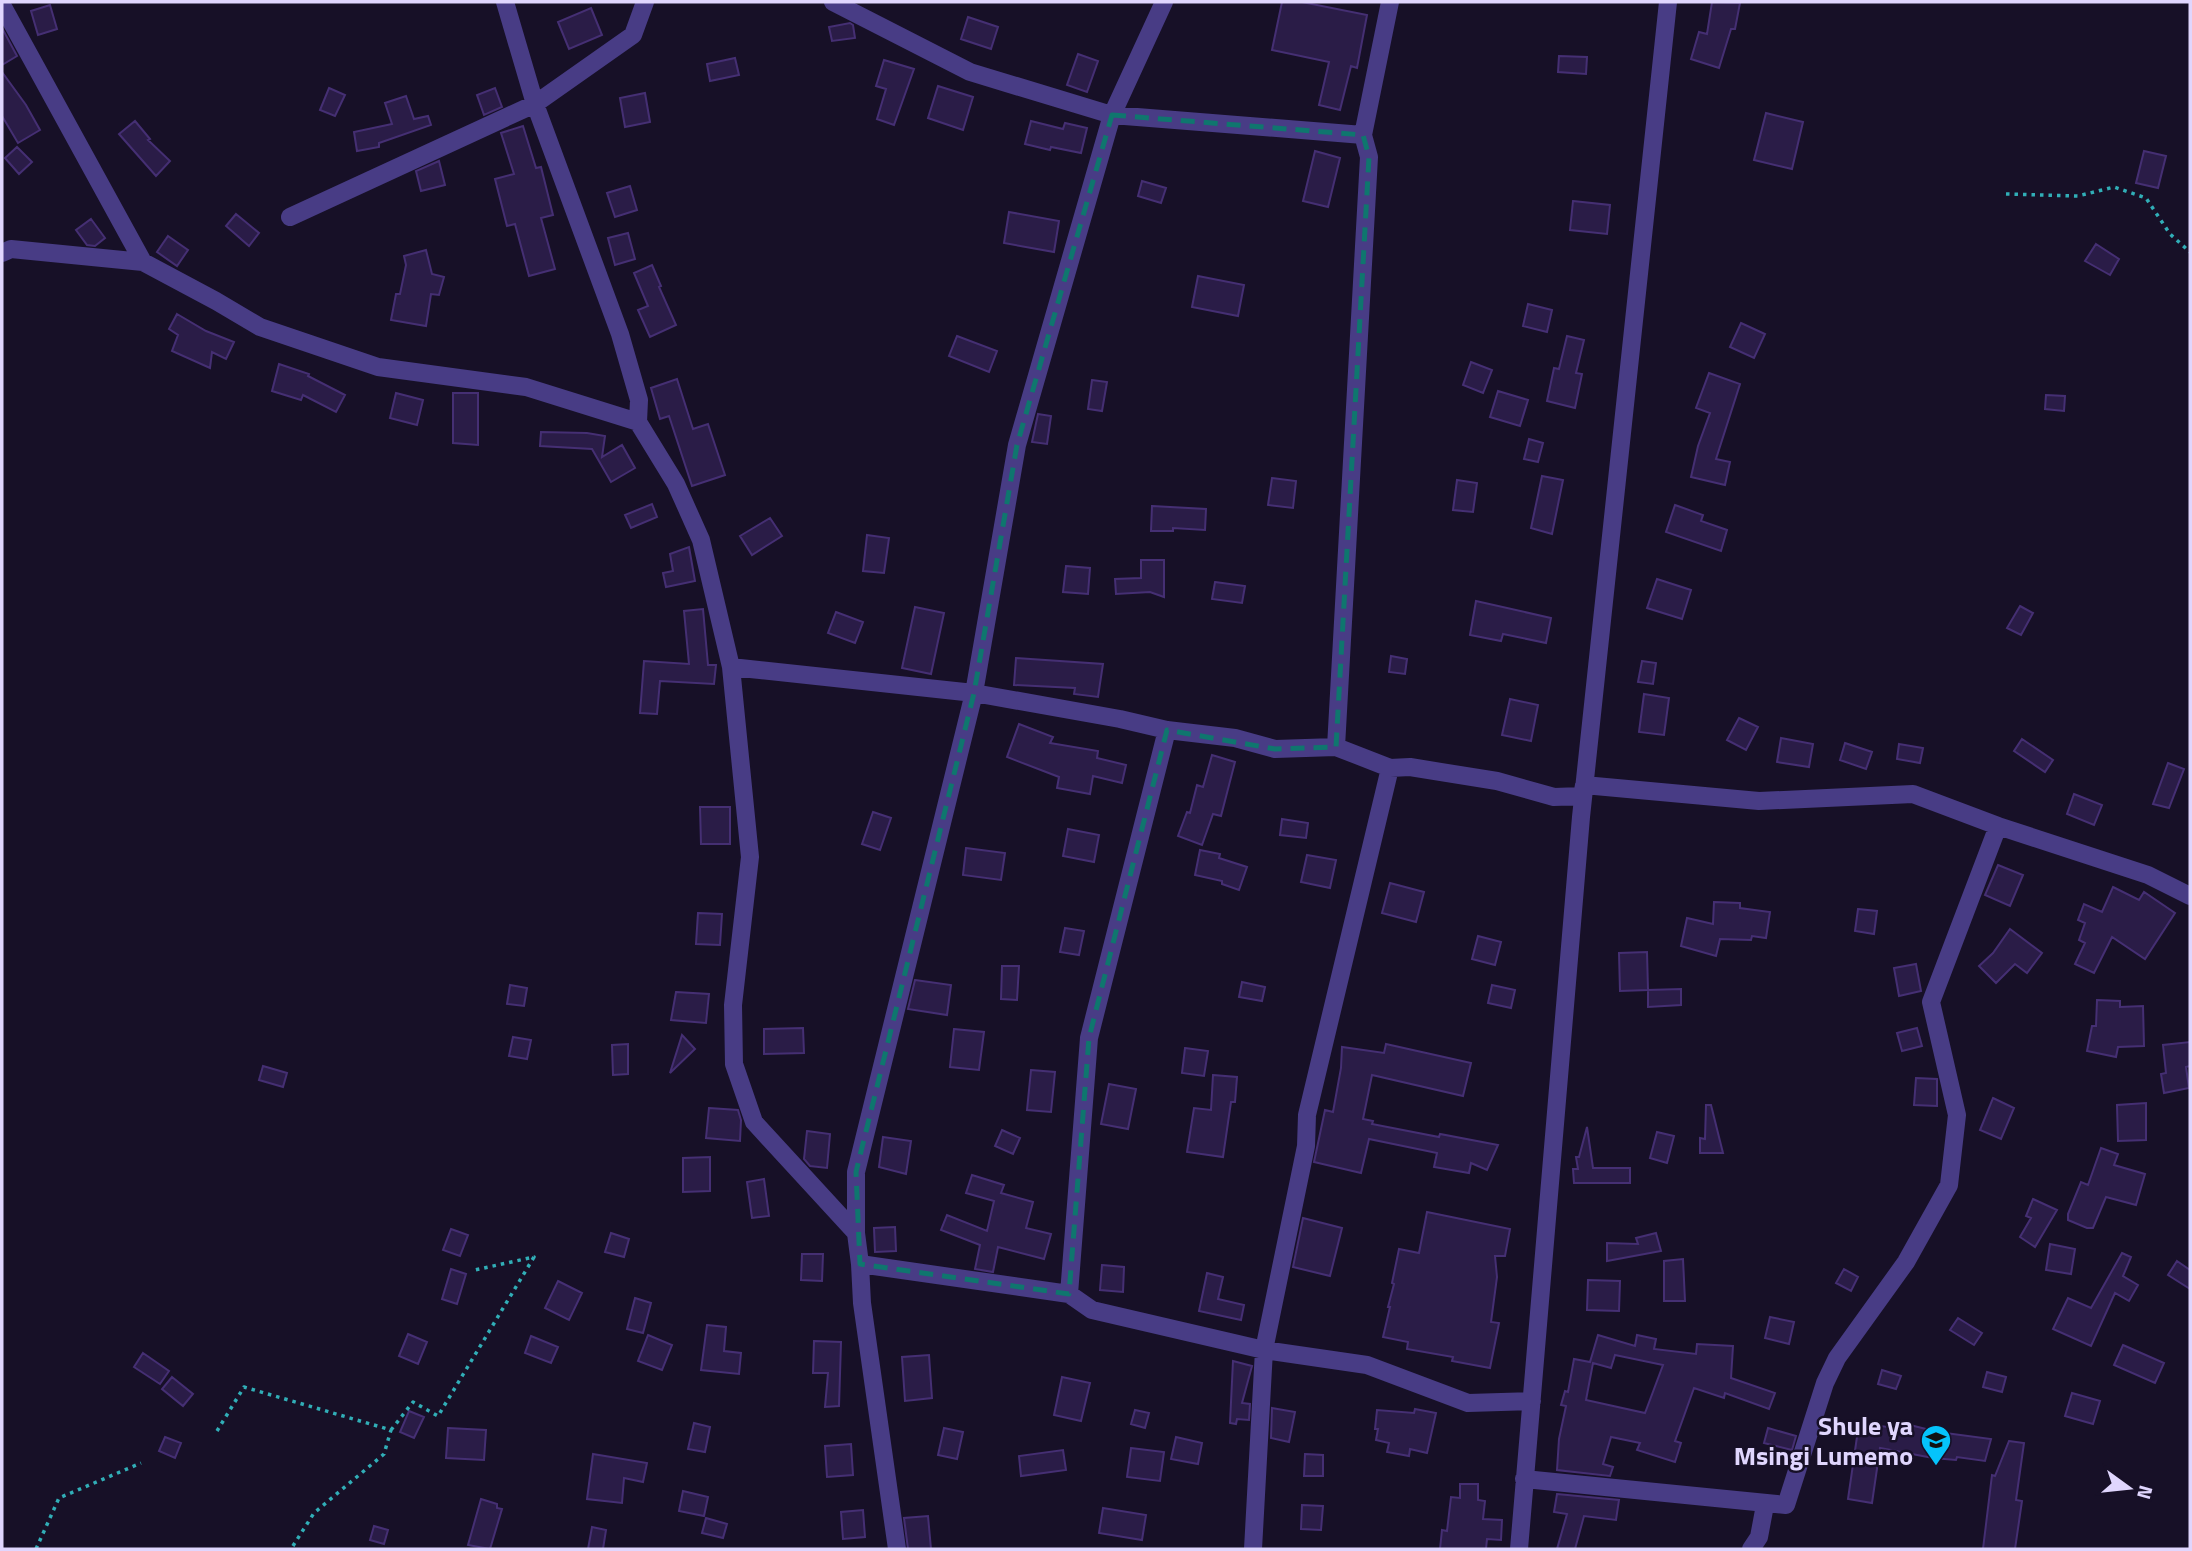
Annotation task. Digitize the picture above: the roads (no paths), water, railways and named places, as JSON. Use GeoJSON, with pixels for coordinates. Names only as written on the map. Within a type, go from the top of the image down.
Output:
{"type":"FeatureCollection","features":[{"type":"Feature","properties":{"kind":"street"},"geometry":{"type":"LineString","coordinates":[[505,2],[535,104],[620,334],[639,400],[638,422],[676,484],[701,540],[731,667],[750,857],[733,1005],[734,1064],[754,1122],[856,1234]]}},
{"type":"Feature","properties":{"kind":"street"},"geometry":{"type":"LineString","coordinates":[[290,217],[535,104],[633,35],[645,2]]}},
{"type":"Feature","properties":{"kind":"street"},"geometry":{"type":"LineString","coordinates":[[833,2],[970,72],[1112,115],[1363,135]]}},
{"type":"Feature","properties":{"kind":"street"},"geometry":{"type":"LineString","coordinates":[[897,1549],[862,1303],[856,1234],[856,1172],[974,693],[1017,445],[1112,115],[1164,2]]}},
{"type":"Feature","properties":{"kind":"street"},"geometry":{"type":"LineString","coordinates":[[1336,747],[1369,157],[1363,135],[1390,2]]}},
{"type":"Feature","properties":{"kind":"street"},"geometry":{"type":"LineString","coordinates":[[1519,1549],[1584,785],[1668,2]]}},
{"type":"Feature","properties":{"kind":"street"},"geometry":{"type":"LineString","coordinates":[[2,5],[143,262]]}},
{"type":"Feature","properties":{"kind":"street"},"geometry":{"type":"LineString","coordinates":[[2,253],[11,249],[143,262],[216,300],[260,327],[378,367],[526,387],[638,422]]}},
{"type":"Feature","properties":{"kind":"street"},"geometry":{"type":"LineString","coordinates":[[731,667],[974,693],[1167,730],[1235,738],[1275,749],[1336,747],[1390,768],[1410,767],[1497,781],[1554,797],[1582,796],[1584,785]]}},
{"type":"Feature","properties":{"kind":"street"},"geometry":{"type":"LineString","coordinates":[[1069,1294],[1089,1038],[1167,730]]}},
{"type":"Feature","properties":{"kind":"street"},"geometry":{"type":"LineString","coordinates":[[1253,1549],[1264,1350],[1306,1146],[1307,1115],[1390,768]]}},
{"type":"Feature","properties":{"kind":"street"},"geometry":{"type":"LineString","coordinates":[[1584,785],[1759,801],[1913,794],[1998,826],[2148,875],[2190,896]]}},
{"type":"Feature","properties":{"kind":"street"},"geometry":{"type":"LineString","coordinates":[[1524,1479],[1786,1505],[1825,1383],[1837,1358],[1906,1262],[1948,1185],[1957,1115],[1931,1002],[1998,826]]}},
{"type":"Feature","properties":{"kind":"street"},"geometry":{"type":"LineString","coordinates":[[860,1264],[1069,1294],[1092,1310],[1264,1350],[1367,1366],[1468,1403],[1532,1401]]}},
{"type":"Feature","properties":{"kind":"street"},"geometry":{"type":"LineString","coordinates":[[1751,1549],[1759,1537],[1765,1505]]}},
{"type":"Feature","properties":{"kind":"place","name":"Shule ya Msingi Lumemo"},"geometry":{"type":"Point","coordinates":[1936,1467]}}]}
